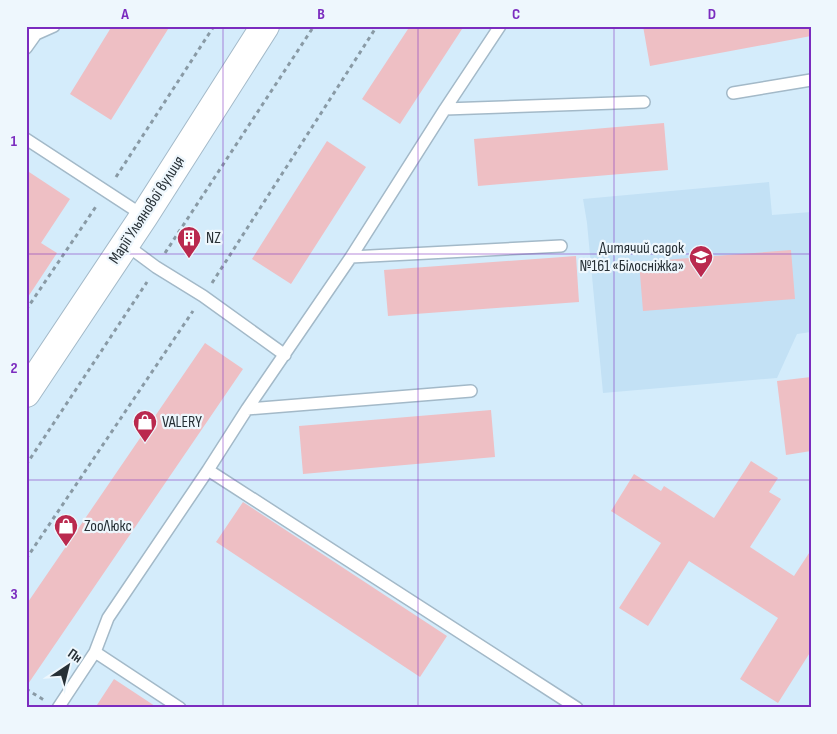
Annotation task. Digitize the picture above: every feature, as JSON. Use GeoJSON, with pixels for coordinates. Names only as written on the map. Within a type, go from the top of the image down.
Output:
{"type":"FeatureCollection","features":[{"type":"Feature","properties":{"kind":"street","name":"Марії Ульянової вулиця"},"geometry":{"type":"LineString","coordinates":[[26,393],[144,216],[264,26]]}},
{"type":"Feature","properties":{"kind":"lane"},"geometry":{"type":"LineString","coordinates":[[26,48],[31,30],[54,26]]}},
{"type":"Feature","properties":{"kind":"lane"},"geometry":{"type":"LineString","coordinates":[[58,708],[95,652],[108,618],[351,257],[500,26]]}},
{"type":"Feature","properties":{"kind":"lane"},"geometry":{"type":"LineString","coordinates":[[733,93],[811,80]]}},
{"type":"Feature","properties":{"kind":"lane"},"geometry":{"type":"LineString","coordinates":[[445,109],[644,102]]}},
{"type":"Feature","properties":{"kind":"lane"},"geometry":{"type":"LineString","coordinates":[[26,139],[144,216]]}},
{"type":"Feature","properties":{"kind":"lane"},"geometry":{"type":"LineString","coordinates":[[125,244],[156,267],[203,296],[285,355]]}},
{"type":"Feature","properties":{"kind":"lane"},"geometry":{"type":"LineString","coordinates":[[351,257],[561,246]]}},
{"type":"Feature","properties":{"kind":"lane"},"geometry":{"type":"LineString","coordinates":[[248,409],[470,391]]}},
{"type":"Feature","properties":{"kind":"lane"},"geometry":{"type":"LineString","coordinates":[[208,470],[577,708]]}},
{"type":"Feature","properties":{"kind":"lane"},"geometry":{"type":"LineString","coordinates":[[95,652],[180,708]]}},
{"type":"Feature","properties":{"kind":"path"},"geometry":{"type":"LineString","coordinates":[[26,310],[106,192],[214,26]]}},
{"type":"Feature","properties":{"kind":"path"},"geometry":{"type":"LineString","coordinates":[[26,465],[314,26]]}},
{"type":"Feature","properties":{"kind":"path"},"geometry":{"type":"LineString","coordinates":[[26,689],[39,698]]}},
{"type":"Feature","properties":{"kind":"shaded area","name":"Дитячий садок №161 «Білосніжка»"},"geometry":{"type":"Polygon","coordinates":[[[769,182],[772,215],[811,212],[811,332],[797,334],[777,378],[603,393],[587,223],[583,199],[769,182]]]}},
{"type":"Feature","properties":{"kind":"building"},"geometry":{"type":"Polygon","coordinates":[[[112,26],[170,26],[111,120],[70,94],[112,26]]]}},
{"type":"Feature","properties":{"kind":"building"},"geometry":{"type":"Polygon","coordinates":[[[410,26],[464,26],[400,124],[362,99],[410,26]]]}},
{"type":"Feature","properties":{"kind":"building"},"geometry":{"type":"Polygon","coordinates":[[[643,26],[811,26],[811,36],[650,66],[643,26]]]}},
{"type":"Feature","properties":{"kind":"building"},"geometry":{"type":"Polygon","coordinates":[[[664,123],[668,170],[478,186],[474,139],[664,123]]]}},
{"type":"Feature","properties":{"kind":"building"},"geometry":{"type":"Polygon","coordinates":[[[327,141],[366,167],[291,284],[252,259],[327,141]]]}},
{"type":"Feature","properties":{"kind":"building"},"geometry":{"type":"Polygon","coordinates":[[[26,170],[70,199],[41,243],[57,253],[26,300],[26,170]]]}},
{"type":"Feature","properties":{"kind":"building"},"geometry":{"type":"Polygon","coordinates":[[[791,250],[795,299],[643,311],[639,262],[791,250]]]}},
{"type":"Feature","properties":{"kind":"building"},"geometry":{"type":"Polygon","coordinates":[[[576,256],[579,302],[388,316],[384,270],[576,256]]]}},
{"type":"Feature","properties":{"kind":"building"},"geometry":{"type":"Polygon","coordinates":[[[205,343],[243,369],[26,687],[26,605],[205,343]]]}},
{"type":"Feature","properties":{"kind":"building"},"geometry":{"type":"Polygon","coordinates":[[[811,377],[811,451],[786,455],[777,381],[811,377]]]}},
{"type":"Feature","properties":{"kind":"building"},"geometry":{"type":"Polygon","coordinates":[[[491,410],[495,457],[303,474],[299,426],[491,410]]]}},
{"type":"Feature","properties":{"kind":"building"},"geometry":{"type":"Polygon","coordinates":[[[751,461],[778,478],[769,492],[781,499],[750,547],[794,576],[811,550],[811,651],[778,703],[740,679],[778,618],[689,561],[648,626],[619,608],[661,543],[611,511],[634,474],[661,491],[664,486],[714,518],[751,461]]]}},
{"type":"Feature","properties":{"kind":"building"},"geometry":{"type":"Polygon","coordinates":[[[243,502],[447,636],[420,677],[216,542],[243,502]]]}},
{"type":"Feature","properties":{"kind":"building"},"geometry":{"type":"Polygon","coordinates":[[[114,679],[158,708],[95,708],[114,679]]]}},
{"type":"Feature","properties":{"kind":"place","name":"NZ"},"geometry":{"type":"Point","coordinates":[189,259]}},
{"type":"Feature","properties":{"kind":"place","name":"Дитячий садок №161 «Білосніжка»"},"geometry":{"type":"Point","coordinates":[701,278]}},
{"type":"Feature","properties":{"kind":"place","name":"VALERY"},"geometry":{"type":"Point","coordinates":[145,443]}},
{"type":"Feature","properties":{"kind":"place","name":"ZooЛюкс"},"geometry":{"type":"Point","coordinates":[66,547]}}]}
